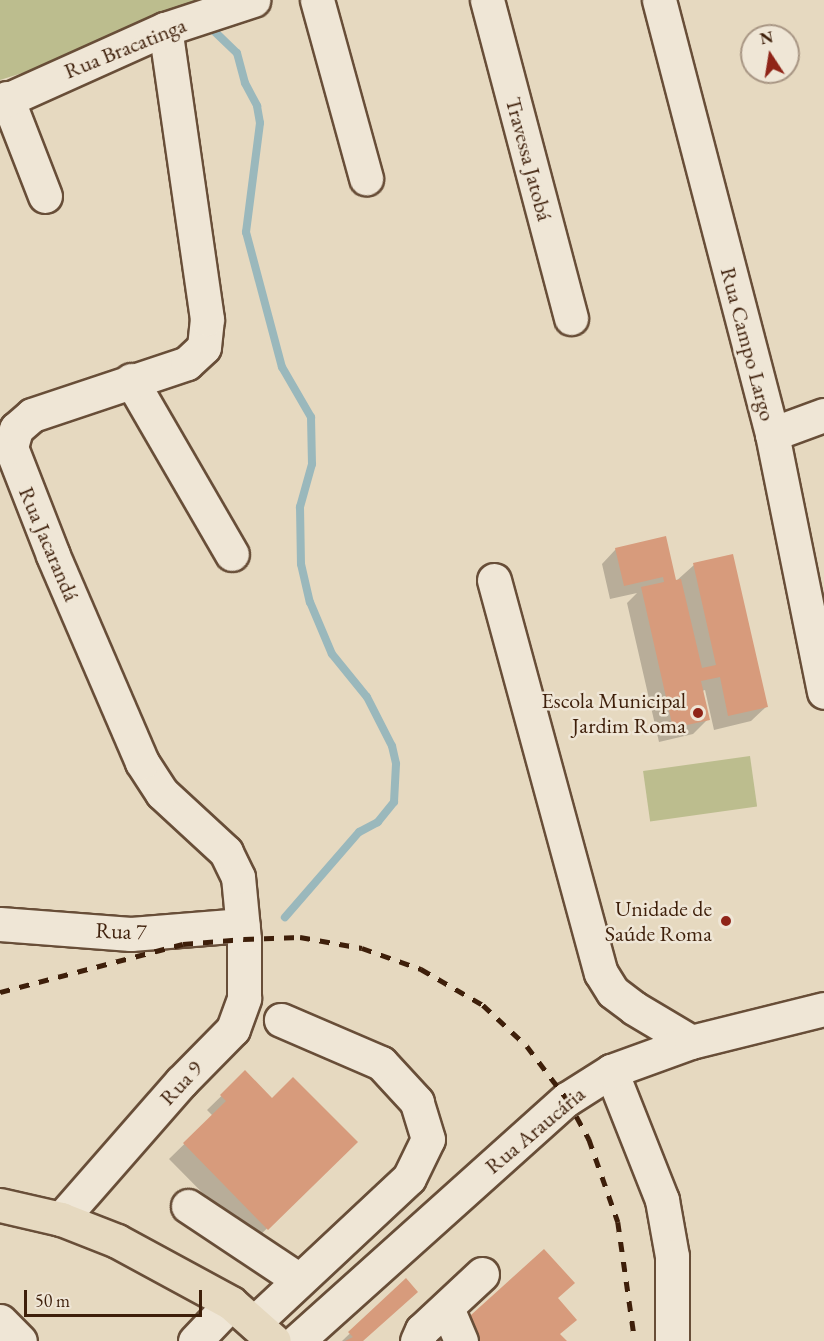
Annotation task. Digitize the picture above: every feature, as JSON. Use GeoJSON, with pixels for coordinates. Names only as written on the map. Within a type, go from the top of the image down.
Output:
{"type":"FeatureCollection","features":[{"type":"Feature","properties":{"kind":"main road"},"geometry":{"type":"LineString","coordinates":[[0,1205],[61,1219],[117,1241],[253,1322]]}},
{"type":"Feature","properties":{"kind":"street","name":"Rua Bracatinga"},"geometry":{"type":"LineString","coordinates":[[3,100],[165,28],[253,0]]}},
{"type":"Feature","properties":{"kind":"street"},"geometry":{"type":"LineString","coordinates":[[316,0],[366,178]]}},
{"type":"Feature","properties":{"kind":"street","name":"Travessa Jatobá"},"geometry":{"type":"LineString","coordinates":[[487,0],[571,318]]}},
{"type":"Feature","properties":{"kind":"street","name":"Rua Campo Largo"},"geometry":{"type":"LineString","coordinates":[[659,0],[772,434],[824,692]]}},
{"type":"Feature","properties":{"kind":"street","name":"Rua Jacarandá"},"geometry":{"type":"LineString","coordinates":[[165,28],[207,319],[204,347],[187,363],[32,415],[16,429],[11,447],[52,555],[142,762],[162,794],[226,852],[238,877],[243,926]]}},
{"type":"Feature","properties":{"kind":"street"},"geometry":{"type":"LineString","coordinates":[[3,100],[45,196]]}},
{"type":"Feature","properties":{"kind":"street"},"geometry":{"type":"LineString","coordinates":[[131,380],[232,554]]}},
{"type":"Feature","properties":{"kind":"street"},"geometry":{"type":"LineString","coordinates":[[772,434],[824,415]]}},
{"type":"Feature","properties":{"kind":"street"},"geometry":{"type":"LineString","coordinates":[[494,580],[601,973],[613,992],[634,1008],[691,1042]]}},
{"type":"Feature","properties":{"kind":"street","name":"Rua 7"},"geometry":{"type":"LineString","coordinates":[[0,924],[131,934],[243,926]]}},
{"type":"Feature","properties":{"kind":"street","name":"Rua 9"},"geometry":{"type":"LineString","coordinates":[[61,1219],[181,1082],[233,1029],[244,998],[243,926]]}},
{"type":"Feature","properties":{"kind":"street","name":"Rua Araucária"},"geometry":{"type":"LineString","coordinates":[[297,1341],[567,1099],[611,1071],[691,1042],[824,1009]]}},
{"type":"Feature","properties":{"kind":"street"},"geometry":{"type":"LineString","coordinates":[[195,1341],[253,1322],[409,1178],[428,1139],[417,1102],[381,1064],[280,1020]]}},
{"type":"Feature","properties":{"kind":"street"},"geometry":{"type":"LineString","coordinates":[[611,1071],[662,1200],[672,1256],[672,1341]]}},
{"type":"Feature","properties":{"kind":"street"},"geometry":{"type":"LineString","coordinates":[[188,1206],[298,1279]]}},
{"type":"Feature","properties":{"kind":"street"},"geometry":{"type":"LineString","coordinates":[[417,1341],[422,1330],[482,1274]]}},
{"type":"Feature","properties":{"kind":"street"},"geometry":{"type":"LineString","coordinates":[[447,1308],[461,1341]]}},
{"type":"Feature","properties":{"kind":"street"},"geometry":{"type":"LineString","coordinates":[[0,1321],[20,1341]]}},
{"type":"Feature","properties":{"kind":"green space"},"geometry":{"type":"Polygon","coordinates":[[[0,0],[255,0],[0,80],[0,0]]]}},
{"type":"Feature","properties":{"kind":"green space"},"geometry":{"type":"Polygon","coordinates":[[[750,756],[757,807],[650,822],[643,771],[750,756]]]}},
{"type":"Feature","properties":{"kind":"building"},"geometry":{"type":"Polygon","coordinates":[[[666,536],[676,580],[681,579],[702,668],[716,665],[693,563],[733,554],[768,707],[728,716],[720,677],[701,681],[710,720],[673,728],[641,587],[664,582],[663,577],[624,586],[615,548],[666,536]]]}},
{"type":"Feature","properties":{"kind":"building"},"geometry":{"type":"Polygon","coordinates":[[[245,1070],[272,1098],[293,1077],[358,1142],[268,1230],[183,1143],[226,1101],[220,1095],[245,1070]]]}},
{"type":"Feature","properties":{"kind":"building"},"geometry":{"type":"Polygon","coordinates":[[[544,1249],[575,1283],[558,1298],[577,1320],[560,1334],[567,1341],[477,1341],[461,1324],[544,1249]]]}},
{"type":"Feature","properties":{"kind":"building"},"geometry":{"type":"Polygon","coordinates":[[[406,1278],[418,1292],[363,1341],[345,1341],[353,1337],[348,1332],[406,1278]]]}},
{"type":"Feature","properties":{"kind":"waterway"},"geometry":{"type":"LineString","coordinates":[[212,21],[213,30],[237,53],[245,83],[257,106],[260,123],[246,232],[282,367],[311,417],[312,464],[300,507],[301,564],[310,602],[332,654],[367,697],[392,746],[396,764],[394,802],[378,822],[359,832],[285,917]]}},
{"type":"Feature","properties":{"kind":"railway"},"geometry":{"type":"LineString","coordinates":[[0,992],[183,944],[244,939],[300,937],[362,948],[421,969],[483,1005],[527,1046],[567,1099],[589,1139],[618,1222],[635,1341]]}},
{"type":"Feature","properties":{"kind":"place","name":"Escola Municipal Jardim Roma"},"geometry":{"type":"Point","coordinates":[698,713]}},
{"type":"Feature","properties":{"kind":"place","name":"Unidade de Saúde Roma"},"geometry":{"type":"Point","coordinates":[726,921]}}]}
